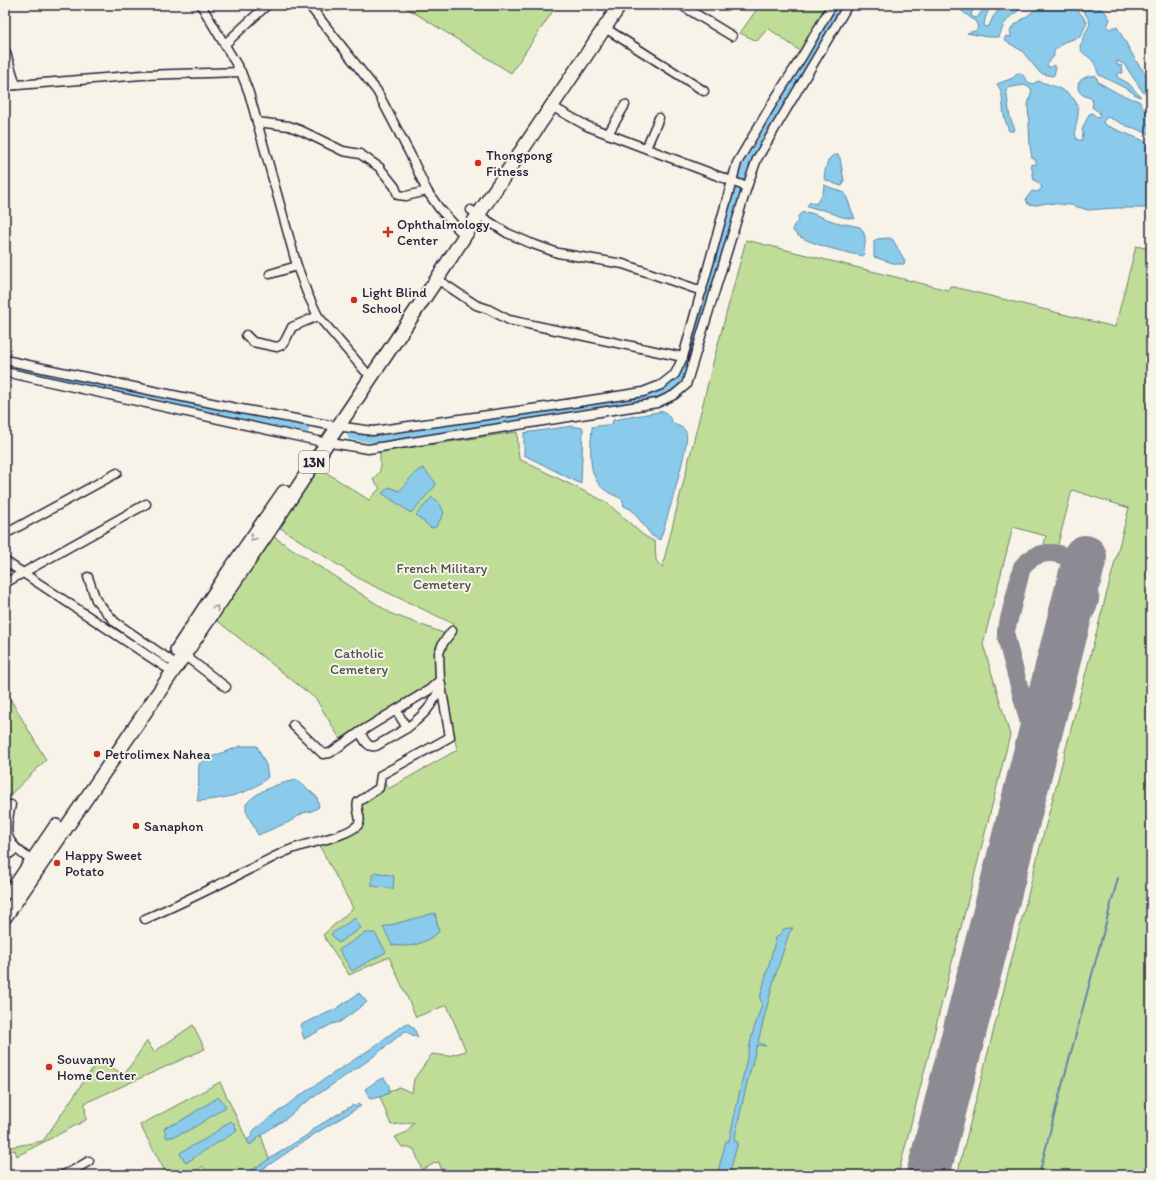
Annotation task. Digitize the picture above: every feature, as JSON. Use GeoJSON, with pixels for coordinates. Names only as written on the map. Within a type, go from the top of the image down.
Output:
{"type":"FeatureCollection","features":[{"type":"Feature","properties":{"kind":"highway","name":"13N"},"geometry":{"type":"LineString","coordinates":[[333,426],[365,371],[462,232],[609,5]]}},
{"type":"Feature","properties":{"kind":"highway","name":"13N"},"geometry":{"type":"LineString","coordinates":[[474,213],[551,106],[620,5]]}},
{"type":"Feature","properties":{"kind":"highway","name":"13N"},"geometry":{"type":"LineString","coordinates":[[5,902],[167,663],[437,279],[462,232]]}},
{"type":"Feature","properties":{"kind":"highway","name":"13N"},"geometry":{"type":"LineString","coordinates":[[5,917],[269,531],[322,442]]}},
{"type":"Feature","properties":{"kind":"street"},"geometry":{"type":"LineString","coordinates":[[201,5],[241,72],[249,93],[297,266],[307,293],[318,316],[365,371]]}},
{"type":"Feature","properties":{"kind":"street"},"geometry":{"type":"LineString","coordinates":[[225,44],[267,5]]}},
{"type":"Feature","properties":{"kind":"street"},"geometry":{"type":"LineString","coordinates":[[309,5],[377,91],[410,154],[427,191],[439,208],[462,232]]}},
{"type":"Feature","properties":{"kind":"street"},"geometry":{"type":"LineString","coordinates":[[681,5],[732,36]]}},
{"type":"Feature","properties":{"kind":"street"},"geometry":{"type":"LineString","coordinates":[[5,372],[322,442],[368,449],[657,403],[674,395],[686,385],[740,184],[737,163],[773,102],[803,56],[832,5]]}},
{"type":"Feature","properties":{"kind":"street"},"geometry":{"type":"LineString","coordinates":[[5,360],[236,408],[333,426],[373,431],[643,392],[661,385],[675,374],[683,357],[702,290],[740,184],[757,159],[848,5]]}},
{"type":"Feature","properties":{"kind":"street"},"geometry":{"type":"LineString","coordinates":[[604,28],[704,92]]}},
{"type":"Feature","properties":{"kind":"street"},"geometry":{"type":"LineString","coordinates":[[5,50],[16,85]]}},
{"type":"Feature","properties":{"kind":"street"},"geometry":{"type":"LineString","coordinates":[[5,86],[142,75],[241,72]]}},
{"type":"Feature","properties":{"kind":"street"},"geometry":{"type":"LineString","coordinates":[[608,134],[625,105]]}},
{"type":"Feature","properties":{"kind":"street"},"geometry":{"type":"LineString","coordinates":[[551,106],[587,126],[740,184]]}},
{"type":"Feature","properties":{"kind":"street"},"geometry":{"type":"LineString","coordinates":[[646,148],[659,118]]}},
{"type":"Feature","properties":{"kind":"street"},"geometry":{"type":"LineString","coordinates":[[257,122],[289,126],[343,151],[360,154],[379,167],[395,187],[398,195],[406,196],[427,191]]}},
{"type":"Feature","properties":{"kind":"street"},"geometry":{"type":"LineString","coordinates":[[474,213],[507,233],[558,253],[623,264],[702,290]]}},
{"type":"Feature","properties":{"kind":"street"},"geometry":{"type":"LineString","coordinates":[[270,274],[297,266]]}},
{"type":"Feature","properties":{"kind":"street"},"geometry":{"type":"LineString","coordinates":[[437,279],[476,305],[488,309],[509,320],[683,357]]}},
{"type":"Feature","properties":{"kind":"street"},"geometry":{"type":"LineString","coordinates":[[246,335],[253,342],[277,347],[282,345],[285,341],[292,327],[318,316]]}},
{"type":"Feature","properties":{"kind":"street"},"geometry":{"type":"LineString","coordinates":[[5,534],[117,473]]}},
{"type":"Feature","properties":{"kind":"street"},"geometry":{"type":"LineString","coordinates":[[5,583],[146,504]]}},
{"type":"Feature","properties":{"kind":"street"},"geometry":{"type":"LineString","coordinates":[[5,561],[22,574],[167,663]]}},
{"type":"Feature","properties":{"kind":"street"},"geometry":{"type":"LineString","coordinates":[[88,577],[96,600],[115,622],[167,663]]}},
{"type":"Feature","properties":{"kind":"street"},"geometry":{"type":"LineString","coordinates":[[145,919],[198,895],[288,850],[344,833],[356,826],[360,820],[356,808],[357,804],[379,788],[381,775],[450,736],[440,683],[439,653],[443,643],[452,632]]}},
{"type":"Feature","properties":{"kind":"street"},"geometry":{"type":"LineString","coordinates":[[184,655],[226,687]]}},
{"type":"Feature","properties":{"kind":"street"},"geometry":{"type":"LineString","coordinates":[[293,724],[323,754],[330,753],[360,732],[440,683]]}},
{"type":"Feature","properties":{"kind":"street"},"geometry":{"type":"LineString","coordinates":[[360,732],[369,746],[372,747],[407,728],[426,714],[436,698],[440,683]]}},
{"type":"Feature","properties":{"kind":"street"},"geometry":{"type":"LineString","coordinates":[[396,710],[407,728]]}},
{"type":"Feature","properties":{"kind":"street"},"geometry":{"type":"LineString","coordinates":[[11,804],[7,830],[8,839],[16,849],[32,861]]}},
{"type":"Feature","properties":{"kind":"street"},"geometry":{"type":"LineString","coordinates":[[5,857],[16,849]]}},
{"type":"Feature","properties":{"kind":"street"},"geometry":{"type":"LineString","coordinates":[[63,1175],[89,1161]]}},
{"type":"Feature","properties":{"kind":"green space"},"geometry":{"type":"Polygon","coordinates":[[[402,5],[557,5],[511,73],[402,5]]]}},
{"type":"Feature","properties":{"kind":"green space"},"geometry":{"type":"Polygon","coordinates":[[[760,5],[827,5],[800,51],[768,28],[757,41],[740,33],[760,5]]]}},
{"type":"Feature","properties":{"kind":"green space"},"geometry":{"type":"Polygon","coordinates":[[[746,240],[948,290],[950,286],[1115,327],[1136,246],[1150,249],[1151,246],[1151,1175],[957,1175],[1039,851],[1129,508],[1072,490],[1057,548],[1044,544],[1046,536],[1013,527],[983,644],[1010,735],[898,1175],[443,1175],[439,1162],[422,1170],[414,1149],[402,1147],[395,1137],[407,1132],[414,1122],[391,1125],[380,1097],[399,1087],[412,1093],[414,1079],[432,1054],[448,1056],[466,1051],[447,1005],[416,1017],[389,957],[349,975],[323,935],[353,908],[319,845],[347,837],[363,825],[362,803],[383,778],[388,789],[457,750],[444,682],[438,681],[340,739],[316,699],[215,619],[271,535],[392,614],[446,634],[454,624],[363,581],[277,526],[316,466],[369,500],[380,488],[373,480],[380,471],[380,452],[517,432],[519,459],[606,502],[643,535],[655,542],[656,560],[662,568],[714,359],[746,240]]]}},
{"type":"Feature","properties":{"kind":"green space"},"geometry":{"type":"Polygon","coordinates":[[[5,690],[46,760],[9,796],[5,795],[5,690]]]}},
{"type":"Feature","properties":{"kind":"green space"},"geometry":{"type":"Polygon","coordinates":[[[193,1025],[205,1049],[85,1103],[86,1120],[17,1156],[15,1150],[5,1153],[5,1148],[43,1141],[99,1059],[124,1075],[147,1041],[154,1052],[193,1025]]]}},
{"type":"Feature","properties":{"kind":"green space"},"geometry":{"type":"Polygon","coordinates":[[[220,1082],[250,1145],[261,1135],[269,1159],[267,1162],[244,1175],[209,1175],[203,1166],[191,1175],[167,1175],[140,1125],[220,1082]]]}},
{"type":"Feature","properties":{"kind":"water"},"geometry":{"type":"Polygon","coordinates":[[[954,5],[978,5],[971,15],[977,18],[986,5],[993,5],[986,17],[984,26],[986,27],[989,26],[993,17],[1003,5],[1026,5],[1011,16],[1004,24],[999,37],[987,37],[967,33],[975,31],[978,28],[976,22],[954,5]]]}},
{"type":"Feature","properties":{"kind":"water"},"geometry":{"type":"Polygon","coordinates":[[[1042,5],[1072,5],[1082,15],[1087,23],[1080,37],[1064,42],[1054,51],[1054,56],[1047,64],[1048,67],[1053,65],[1056,67],[1054,75],[1052,76],[1040,73],[1022,51],[1004,40],[1006,36],[1011,37],[1010,32],[1012,27],[1042,5]]]}},
{"type":"Feature","properties":{"kind":"water"},"geometry":{"type":"Polygon","coordinates":[[[1080,5],[1093,5],[1091,6],[1093,8],[1097,6],[1106,13],[1110,19],[1107,27],[1109,29],[1117,27],[1136,61],[1151,81],[1151,96],[1143,92],[1124,64],[1117,61],[1117,65],[1122,66],[1123,73],[1118,73],[1117,77],[1128,83],[1141,97],[1099,75],[1093,62],[1082,52],[1080,48],[1083,41],[1082,40],[1090,24],[1080,5]]]}},
{"type":"Feature","properties":{"kind":"water"},"geometry":{"type":"Polygon","coordinates":[[[1021,73],[1028,82],[1033,84],[1038,81],[1051,85],[1071,96],[1078,107],[1075,130],[1077,140],[1082,140],[1082,130],[1089,114],[1092,113],[1098,118],[1100,116],[1099,112],[1092,107],[1093,103],[1091,98],[1084,96],[1078,89],[1080,81],[1084,78],[1096,76],[1098,82],[1119,94],[1139,101],[1148,114],[1151,114],[1151,135],[1108,117],[1103,122],[1105,125],[1142,140],[1151,146],[1151,205],[1145,208],[1088,210],[1071,205],[1047,203],[1037,205],[1028,204],[1026,199],[1032,191],[1037,192],[1042,188],[1040,184],[1034,180],[1031,164],[1036,165],[1036,160],[1032,158],[1030,146],[1028,105],[1032,89],[1024,85],[1006,88],[1010,118],[1015,129],[1013,131],[1009,131],[1004,115],[1002,95],[997,84],[1013,78],[1017,74],[1021,73]]]}},
{"type":"Feature","properties":{"kind":"water"},"geometry":{"type":"Polygon","coordinates":[[[834,155],[838,155],[840,158],[844,181],[842,186],[824,179],[825,169],[829,159],[834,155]]]}},
{"type":"Feature","properties":{"kind":"water"},"geometry":{"type":"Polygon","coordinates":[[[824,185],[845,193],[855,219],[842,217],[824,210],[807,206],[810,202],[816,204],[823,193],[824,185]]]}},
{"type":"Feature","properties":{"kind":"water"},"geometry":{"type":"Polygon","coordinates":[[[803,212],[811,213],[835,222],[860,227],[863,230],[865,237],[863,256],[813,243],[796,234],[793,227],[799,220],[798,216],[803,212]]]}},
{"type":"Feature","properties":{"kind":"water"},"geometry":{"type":"Polygon","coordinates":[[[890,238],[893,240],[905,261],[904,264],[896,264],[874,257],[874,241],[877,239],[890,238]]]}},
{"type":"Feature","properties":{"kind":"water"},"geometry":{"type":"Polygon","coordinates":[[[664,411],[676,425],[684,429],[687,438],[677,484],[660,540],[652,536],[632,510],[624,506],[622,499],[611,494],[599,484],[592,469],[591,443],[592,427],[612,424],[613,420],[664,411]]]}},
{"type":"Feature","properties":{"kind":"water"},"geometry":{"type":"Polygon","coordinates":[[[572,426],[583,428],[581,484],[524,455],[524,433],[572,426]]]}},
{"type":"Feature","properties":{"kind":"water"},"geometry":{"type":"Polygon","coordinates":[[[423,468],[436,485],[411,513],[382,493],[389,487],[399,491],[413,475],[423,468]]]}},
{"type":"Feature","properties":{"kind":"water"},"geometry":{"type":"Polygon","coordinates":[[[432,497],[439,502],[444,513],[436,527],[431,528],[416,515],[432,497]]]}},
{"type":"Feature","properties":{"kind":"water"},"geometry":{"type":"Polygon","coordinates":[[[241,746],[257,746],[266,765],[268,777],[253,788],[244,792],[216,799],[197,801],[199,787],[199,764],[208,758],[241,746]]]}},
{"type":"Feature","properties":{"kind":"water"},"geometry":{"type":"Polygon","coordinates":[[[297,780],[317,797],[319,807],[312,811],[303,813],[289,822],[258,835],[246,811],[246,804],[256,795],[269,788],[297,780]]]}},
{"type":"Feature","properties":{"kind":"water"},"geometry":{"type":"Polygon","coordinates":[[[375,872],[394,876],[393,889],[372,886],[372,875],[375,872]]]}},
{"type":"Feature","properties":{"kind":"water"},"geometry":{"type":"Polygon","coordinates":[[[435,913],[439,932],[428,940],[417,944],[406,946],[392,945],[383,927],[435,913]]]}},
{"type":"Feature","properties":{"kind":"water"},"geometry":{"type":"Polygon","coordinates":[[[355,918],[361,928],[338,943],[331,934],[355,918]]]}},
{"type":"Feature","properties":{"kind":"water"},"geometry":{"type":"Polygon","coordinates":[[[793,928],[789,933],[773,983],[758,1042],[766,1046],[757,1045],[734,1141],[738,1142],[729,1175],[717,1175],[726,1141],[729,1141],[752,1035],[762,1004],[760,998],[776,938],[783,929],[793,928]]]}},
{"type":"Feature","properties":{"kind":"water"},"geometry":{"type":"Polygon","coordinates":[[[365,933],[375,933],[386,952],[352,971],[339,950],[365,933]]]}},
{"type":"Feature","properties":{"kind":"water"},"geometry":{"type":"Polygon","coordinates":[[[359,993],[367,1002],[340,1022],[332,1024],[304,1039],[300,1025],[336,1009],[359,993]]]}},
{"type":"Feature","properties":{"kind":"water"},"geometry":{"type":"Polygon","coordinates":[[[407,1023],[414,1028],[418,1038],[405,1031],[369,1060],[302,1105],[287,1118],[261,1135],[250,1145],[247,1140],[252,1136],[255,1129],[302,1094],[407,1023]]]}},
{"type":"Feature","properties":{"kind":"water"},"geometry":{"type":"Polygon","coordinates":[[[384,1078],[389,1085],[389,1093],[370,1099],[365,1089],[384,1078]]]}},
{"type":"Feature","properties":{"kind":"water"},"geometry":{"type":"Polygon","coordinates":[[[219,1097],[226,1107],[190,1130],[167,1138],[164,1129],[167,1126],[177,1123],[219,1097]]]}},
{"type":"Feature","properties":{"kind":"water"},"geometry":{"type":"Polygon","coordinates":[[[358,1104],[361,1106],[313,1135],[254,1175],[244,1175],[307,1135],[313,1129],[353,1105],[355,1107],[358,1104]]]}},
{"type":"Feature","properties":{"kind":"water"},"geometry":{"type":"Polygon","coordinates":[[[231,1121],[237,1131],[198,1154],[186,1163],[180,1154],[181,1152],[207,1138],[231,1121]]]}},
{"type":"Feature","properties":{"kind":"waterway"},"geometry":{"type":"LineString","coordinates":[[351,436],[378,440],[641,398],[663,393],[679,379],[689,361],[743,171],[840,5]]}},
{"type":"Feature","properties":{"kind":"waterway"},"geometry":{"type":"LineString","coordinates":[[5,365],[306,429]]}},
{"type":"Feature","properties":{"kind":"waterway"},"geometry":{"type":"LineString","coordinates":[[1039,1175],[1118,878]]}},
{"type":"Feature","properties":{"kind":"taxiway"},"geometry":{"type":"LineString","coordinates":[[1026,790],[1033,752],[1033,738],[1009,649],[1006,631],[1022,567],[1032,558],[1044,554],[1056,553],[1067,557],[1077,564],[1085,574],[1089,585],[1089,605],[1063,643]]}},
{"type":"Feature","properties":{"kind":"runway"},"geometry":{"type":"LineString","coordinates":[[928,1175],[1085,557]]}},
{"type":"Feature","properties":{"kind":"place","name":"Thongpong Fitness"},"geometry":{"type":"Point","coordinates":[478,163]}},
{"type":"Feature","properties":{"kind":"place","name":"Ophthalmology Center"},"geometry":{"type":"Point","coordinates":[388,232]}},
{"type":"Feature","properties":{"kind":"place","name":"Light Blind School"},"geometry":{"type":"Point","coordinates":[354,300]}},
{"type":"Feature","properties":{"kind":"place","name":"Petrolimex Nahea"},"geometry":{"type":"Point","coordinates":[97,754]}},
{"type":"Feature","properties":{"kind":"place","name":"Sanaphon"},"geometry":{"type":"Point","coordinates":[136,826]}},
{"type":"Feature","properties":{"kind":"place","name":"Happy Sweet Potato"},"geometry":{"type":"Point","coordinates":[57,863]}},
{"type":"Feature","properties":{"kind":"place","name":"Souvanny Home Center"},"geometry":{"type":"Point","coordinates":[49,1067]}},
{"type":"Feature","properties":{"kind":"park label","name":"French Military Cemetery"},"geometry":{"type":"Point","coordinates":[442,576]}},
{"type":"Feature","properties":{"kind":"park label","name":"Catholic Cemetery"},"geometry":{"type":"Point","coordinates":[359,662]}}]}
